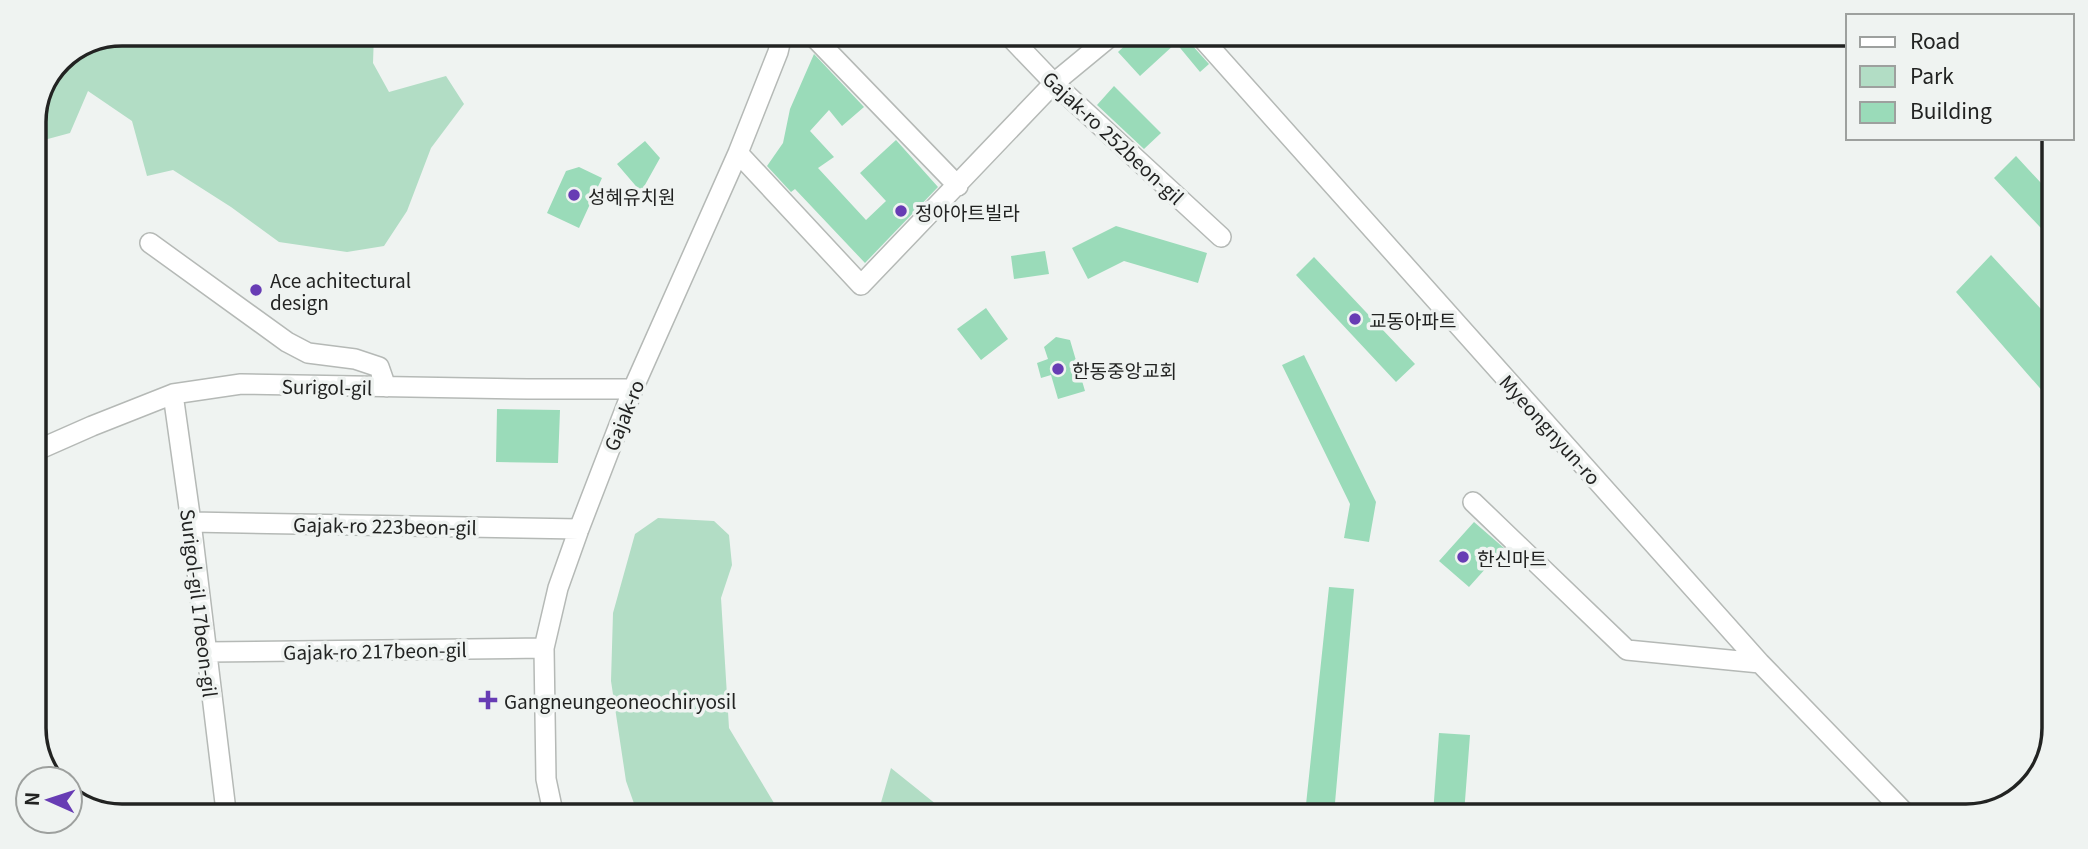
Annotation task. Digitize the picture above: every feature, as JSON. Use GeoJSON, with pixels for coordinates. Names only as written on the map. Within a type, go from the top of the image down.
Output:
{"type":"FeatureCollection","features":[{"type":"Feature","properties":{"kind":"street","name":"Gajak-ro"},"geometry":{"type":"LineString","coordinates":[[551,804],[546,779],[544,648],[558,588],[633,389],[738,153],[779,46]]}},
{"type":"Feature","properties":{"kind":"street"},"geometry":{"type":"LineString","coordinates":[[823,46],[958,186]]}},
{"type":"Feature","properties":{"kind":"street","name":"Gajak-ro 252beon-gil"},"geometry":{"type":"LineString","coordinates":[[1020,46],[1054,82],[1221,237]]}},
{"type":"Feature","properties":{"kind":"street"},"geometry":{"type":"LineString","coordinates":[[738,153],[862,285],[1054,82],[1099,46]]}},
{"type":"Feature","properties":{"kind":"street","name":"Myeongnyun-ro"},"geometry":{"type":"LineString","coordinates":[[1209,46],[1760,663],[1896,804]]}},
{"type":"Feature","properties":{"kind":"street"},"geometry":{"type":"LineString","coordinates":[[150,243],[287,342],[308,353],[355,359],[379,367],[386,387]]}},
{"type":"Feature","properties":{"kind":"street","name":"Surigol-gil"},"geometry":{"type":"LineString","coordinates":[[46,446],[173,394],[241,384],[633,389]]}},
{"type":"Feature","properties":{"kind":"street","name":"Surigol-gil 17beon-gil"},"geometry":{"type":"LineString","coordinates":[[173,394],[225,804]]}},
{"type":"Feature","properties":{"kind":"street"},"geometry":{"type":"LineString","coordinates":[[1473,502],[1627,650],[1760,663]]}},
{"type":"Feature","properties":{"kind":"street","name":"Gajak-ro 223beon-gil"},"geometry":{"type":"LineString","coordinates":[[191,522],[579,529]]}},
{"type":"Feature","properties":{"kind":"street","name":"Gajak-ro 217beon-gil"},"geometry":{"type":"LineString","coordinates":[[207,652],[544,648]]}},
{"type":"Feature","properties":{"kind":"green space"},"geometry":{"type":"Polygon","coordinates":[[[374,46],[373,63],[389,92],[446,76],[464,104],[431,148],[407,211],[384,246],[347,252],[279,242],[173,170],[147,176],[132,121],[88,91],[70,133],[46,139],[47,107],[51,92],[58,79],[79,58],[107,47],[374,46]]]}},
{"type":"Feature","properties":{"kind":"green space"},"geometry":{"type":"Polygon","coordinates":[[[658,518],[714,521],[729,535],[732,565],[721,598],[729,728],[775,804],[634,804],[626,781],[611,681],[613,613],[635,534],[658,518]]]}},
{"type":"Feature","properties":{"kind":"green space"},"geometry":{"type":"Polygon","coordinates":[[[891,768],[936,804],[881,804],[891,768]]]}},
{"type":"Feature","properties":{"kind":"building"},"geometry":{"type":"Polygon","coordinates":[[[1124,46],[1173,46],[1140,76],[1118,52],[1124,46]]]}},
{"type":"Feature","properties":{"kind":"building"},"geometry":{"type":"Polygon","coordinates":[[[1178,46],[1193,46],[1209,64],[1200,72],[1178,46]]]}},
{"type":"Feature","properties":{"kind":"building"},"geometry":{"type":"Polygon","coordinates":[[[814,54],[864,107],[842,126],[829,110],[810,131],[834,157],[818,168],[866,220],[886,201],[860,173],[896,140],[938,187],[865,263],[795,189],[791,192],[767,166],[783,143],[790,109],[814,54]]]}},
{"type":"Feature","properties":{"kind":"building"},"geometry":{"type":"Polygon","coordinates":[[[1114,86],[1161,133],[1144,149],[1097,105],[1114,86]]]}},
{"type":"Feature","properties":{"kind":"building"},"geometry":{"type":"Polygon","coordinates":[[[645,141],[660,158],[641,192],[617,164],[645,141]]]}},
{"type":"Feature","properties":{"kind":"building"},"geometry":{"type":"Polygon","coordinates":[[[2016,156],[2042,184],[2042,229],[1994,178],[2016,156]]]}},
{"type":"Feature","properties":{"kind":"building","name":"성혜유치원"},"geometry":{"type":"Polygon","coordinates":[[[579,167],[602,178],[579,228],[547,213],[566,171],[579,167]]]}},
{"type":"Feature","properties":{"kind":"building"},"geometry":{"type":"Polygon","coordinates":[[[1116,226],[1207,253],[1198,283],[1124,261],[1088,279],[1072,248],[1116,226]]]}},
{"type":"Feature","properties":{"kind":"building"},"geometry":{"type":"Polygon","coordinates":[[[1045,251],[1049,274],[1014,279],[1011,256],[1045,251]]]}},
{"type":"Feature","properties":{"kind":"building"},"geometry":{"type":"Polygon","coordinates":[[[1991,255],[2042,310],[2042,391],[1956,292],[1991,255]]]}},
{"type":"Feature","properties":{"kind":"building","name":"교동아파트"},"geometry":{"type":"Polygon","coordinates":[[[1314,257],[1415,364],[1396,382],[1296,275],[1314,257]]]}},
{"type":"Feature","properties":{"kind":"building"},"geometry":{"type":"Polygon","coordinates":[[[986,308],[1008,339],[981,360],[957,329],[986,308]]]}},
{"type":"Feature","properties":{"kind":"building","name":"한동중앙교회"},"geometry":{"type":"Polygon","coordinates":[[[1056,337],[1070,340],[1085,391],[1058,399],[1051,375],[1041,378],[1037,363],[1048,359],[1044,347],[1056,337]]]}},
{"type":"Feature","properties":{"kind":"building"},"geometry":{"type":"Polygon","coordinates":[[[1304,355],[1376,502],[1369,542],[1344,538],[1350,504],[1282,365],[1304,355]]]}},
{"type":"Feature","properties":{"kind":"building"},"geometry":{"type":"Polygon","coordinates":[[[497,409],[560,410],[558,463],[496,462],[497,409]]]}},
{"type":"Feature","properties":{"kind":"building"},"geometry":{"type":"Polygon","coordinates":[[[1474,522],[1504,548],[1469,587],[1439,561],[1474,522]]]}},
{"type":"Feature","properties":{"kind":"building"},"geometry":{"type":"Polygon","coordinates":[[[1329,587],[1354,589],[1335,804],[1306,804],[1329,587]]]}},
{"type":"Feature","properties":{"kind":"building"},"geometry":{"type":"Polygon","coordinates":[[[1439,733],[1470,735],[1465,804],[1434,804],[1439,733]]]}},
{"type":"Feature","properties":{"kind":"place","name":"성혜유치원"},"geometry":{"type":"Point","coordinates":[574,195]}},
{"type":"Feature","properties":{"kind":"place","name":"정아아트빌라"},"geometry":{"type":"Point","coordinates":[901,211]}},
{"type":"Feature","properties":{"kind":"place","name":"Ace achitectural design"},"geometry":{"type":"Point","coordinates":[256,290]}},
{"type":"Feature","properties":{"kind":"place","name":"교동아파트"},"geometry":{"type":"Point","coordinates":[1355,319]}},
{"type":"Feature","properties":{"kind":"place","name":"한동중앙교회"},"geometry":{"type":"Point","coordinates":[1058,369]}},
{"type":"Feature","properties":{"kind":"place","name":"한신마트"},"geometry":{"type":"Point","coordinates":[1463,557]}},
{"type":"Feature","properties":{"kind":"place","name":"Gangneungeoneochiryosil"},"geometry":{"type":"Point","coordinates":[488,700]}}]}
